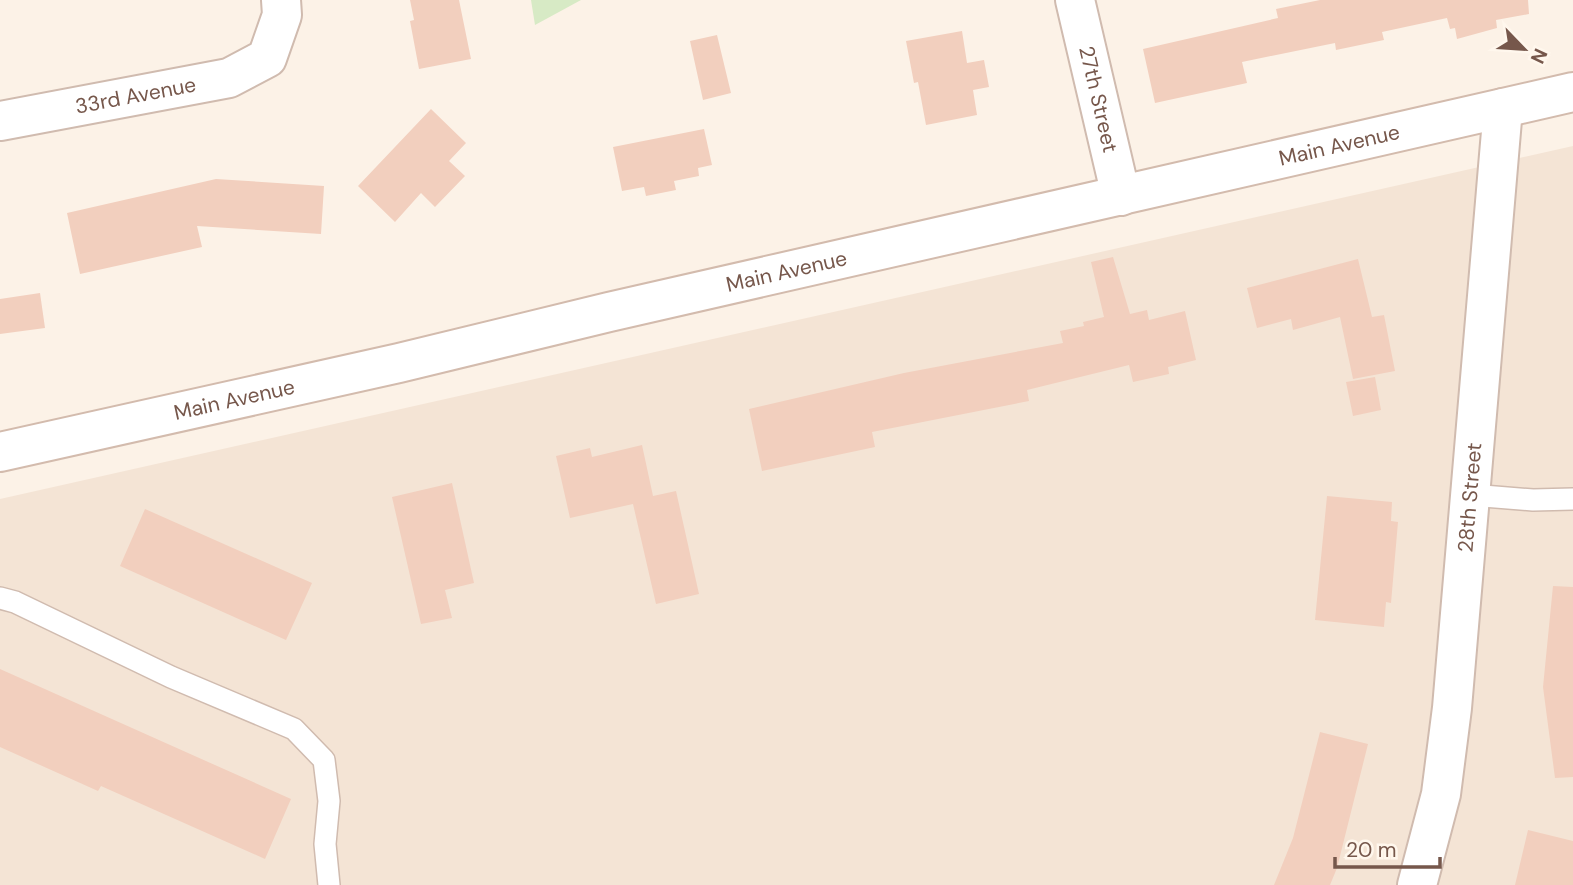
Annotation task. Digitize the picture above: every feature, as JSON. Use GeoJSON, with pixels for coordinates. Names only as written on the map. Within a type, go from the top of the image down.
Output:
{"type":"FeatureCollection","features":[{"type":"Feature","properties":{"kind":"main road","name":"33rd Avenue"},"geometry":{"type":"LineString","coordinates":[[0,121],[229,78],[267,58],[282,15],[281,0]]}},
{"type":"Feature","properties":{"kind":"main road","name":"27th Street"},"geometry":{"type":"LineString","coordinates":[[1075,0],[1121,196]]}},
{"type":"Feature","properties":{"kind":"main road","name":"Main Avenue"},"geometry":{"type":"LineString","coordinates":[[0,452],[1573,92]]}},
{"type":"Feature","properties":{"kind":"main road","name":"28th Street"},"geometry":{"type":"LineString","coordinates":[[1417,885],[1441,794],[1452,708],[1490,235],[1503,108]]}},
{"type":"Feature","properties":{"kind":"lane"},"geometry":{"type":"LineString","coordinates":[[1471,495],[1533,500],[1573,499]]}},
{"type":"Feature","properties":{"kind":"lane"},"geometry":{"type":"LineString","coordinates":[[0,597],[172,677],[294,729],[324,760],[328,801],[326,844],[329,885]]}},
{"type":"Feature","properties":{"kind":"shaded area"},"geometry":{"type":"Polygon","coordinates":[[[1573,146],[1573,885],[0,885],[0,499],[1573,146]]]}},
{"type":"Feature","properties":{"kind":"green space"},"geometry":{"type":"Polygon","coordinates":[[[531,0],[581,0],[535,25],[531,0]]]}},
{"type":"Feature","properties":{"kind":"building"},"geometry":{"type":"Polygon","coordinates":[[[410,0],[459,0],[471,59],[419,69],[410,21],[414,20],[410,0]]]}},
{"type":"Feature","properties":{"kind":"building"},"geometry":{"type":"Polygon","coordinates":[[[1320,0],[1528,0],[1529,14],[1496,20],[1497,28],[1457,39],[1455,28],[1450,29],[1447,18],[1382,32],[1384,40],[1336,50],[1335,43],[1242,62],[1247,83],[1155,103],[1143,49],[1278,18],[1276,9],[1320,0]]]}},
{"type":"Feature","properties":{"kind":"building"},"geometry":{"type":"Polygon","coordinates":[[[962,31],[967,63],[984,60],[989,87],[973,90],[977,115],[926,125],[918,82],[914,83],[906,41],[962,31]]]}},
{"type":"Feature","properties":{"kind":"building"},"geometry":{"type":"Polygon","coordinates":[[[717,35],[731,93],[703,100],[690,41],[717,35]]]}},
{"type":"Feature","properties":{"kind":"building"},"geometry":{"type":"Polygon","coordinates":[[[431,109],[466,143],[449,161],[465,176],[435,207],[421,193],[395,222],[358,186],[431,109]]]}},
{"type":"Feature","properties":{"kind":"building"},"geometry":{"type":"Polygon","coordinates":[[[704,129],[712,165],[698,168],[699,176],[674,181],[676,190],[646,196],[644,187],[622,191],[613,147],[704,129]]]}},
{"type":"Feature","properties":{"kind":"building"},"geometry":{"type":"Polygon","coordinates":[[[216,179],[324,186],[321,234],[197,226],[202,247],[80,274],[67,213],[216,179]]]}},
{"type":"Feature","properties":{"kind":"building"},"geometry":{"type":"Polygon","coordinates":[[[1113,257],[1130,314],[1147,310],[1149,320],[1185,311],[1196,360],[1168,367],[1169,374],[1133,382],[1129,365],[1027,390],[1029,401],[872,432],[875,447],[762,471],[749,409],[904,373],[1063,343],[1060,331],[1084,326],[1083,322],[1104,317],[1091,262],[1113,257]]]}},
{"type":"Feature","properties":{"kind":"building"},"geometry":{"type":"Polygon","coordinates":[[[1358,259],[1372,317],[1384,315],[1395,371],[1353,379],[1340,317],[1293,330],[1291,319],[1257,328],[1247,288],[1358,259]]]}},
{"type":"Feature","properties":{"kind":"building"},"geometry":{"type":"Polygon","coordinates":[[[40,293],[45,328],[0,334],[0,299],[40,293]]]}},
{"type":"Feature","properties":{"kind":"building"},"geometry":{"type":"Polygon","coordinates":[[[1375,377],[1381,410],[1353,416],[1346,382],[1375,377]]]}},
{"type":"Feature","properties":{"kind":"building"},"geometry":{"type":"Polygon","coordinates":[[[642,445],[653,496],[676,491],[699,594],[656,604],[633,504],[570,518],[556,456],[590,448],[592,457],[642,445]]]}},
{"type":"Feature","properties":{"kind":"building"},"geometry":{"type":"Polygon","coordinates":[[[452,483],[474,583],[445,590],[452,618],[421,624],[392,497],[452,483]]]}},
{"type":"Feature","properties":{"kind":"building"},"geometry":{"type":"Polygon","coordinates":[[[1327,496],[1392,502],[1391,521],[1398,522],[1391,603],[1386,602],[1384,627],[1315,620],[1327,496]]]}},
{"type":"Feature","properties":{"kind":"building"},"geometry":{"type":"Polygon","coordinates":[[[145,509],[312,583],[286,640],[120,566],[145,509]]]}},
{"type":"Feature","properties":{"kind":"building"},"geometry":{"type":"Polygon","coordinates":[[[1553,586],[1573,587],[1573,777],[1555,778],[1543,687],[1553,586]]]}},
{"type":"Feature","properties":{"kind":"building"},"geometry":{"type":"Polygon","coordinates":[[[0,669],[291,799],[265,859],[101,786],[98,791],[0,747],[0,669]]]}},
{"type":"Feature","properties":{"kind":"building"},"geometry":{"type":"Polygon","coordinates":[[[1320,732],[1368,744],[1337,868],[1330,885],[1274,885],[1293,838],[1320,732]]]}},
{"type":"Feature","properties":{"kind":"building"},"geometry":{"type":"Polygon","coordinates":[[[1528,830],[1573,841],[1573,885],[1515,885],[1528,830]]]}}]}
